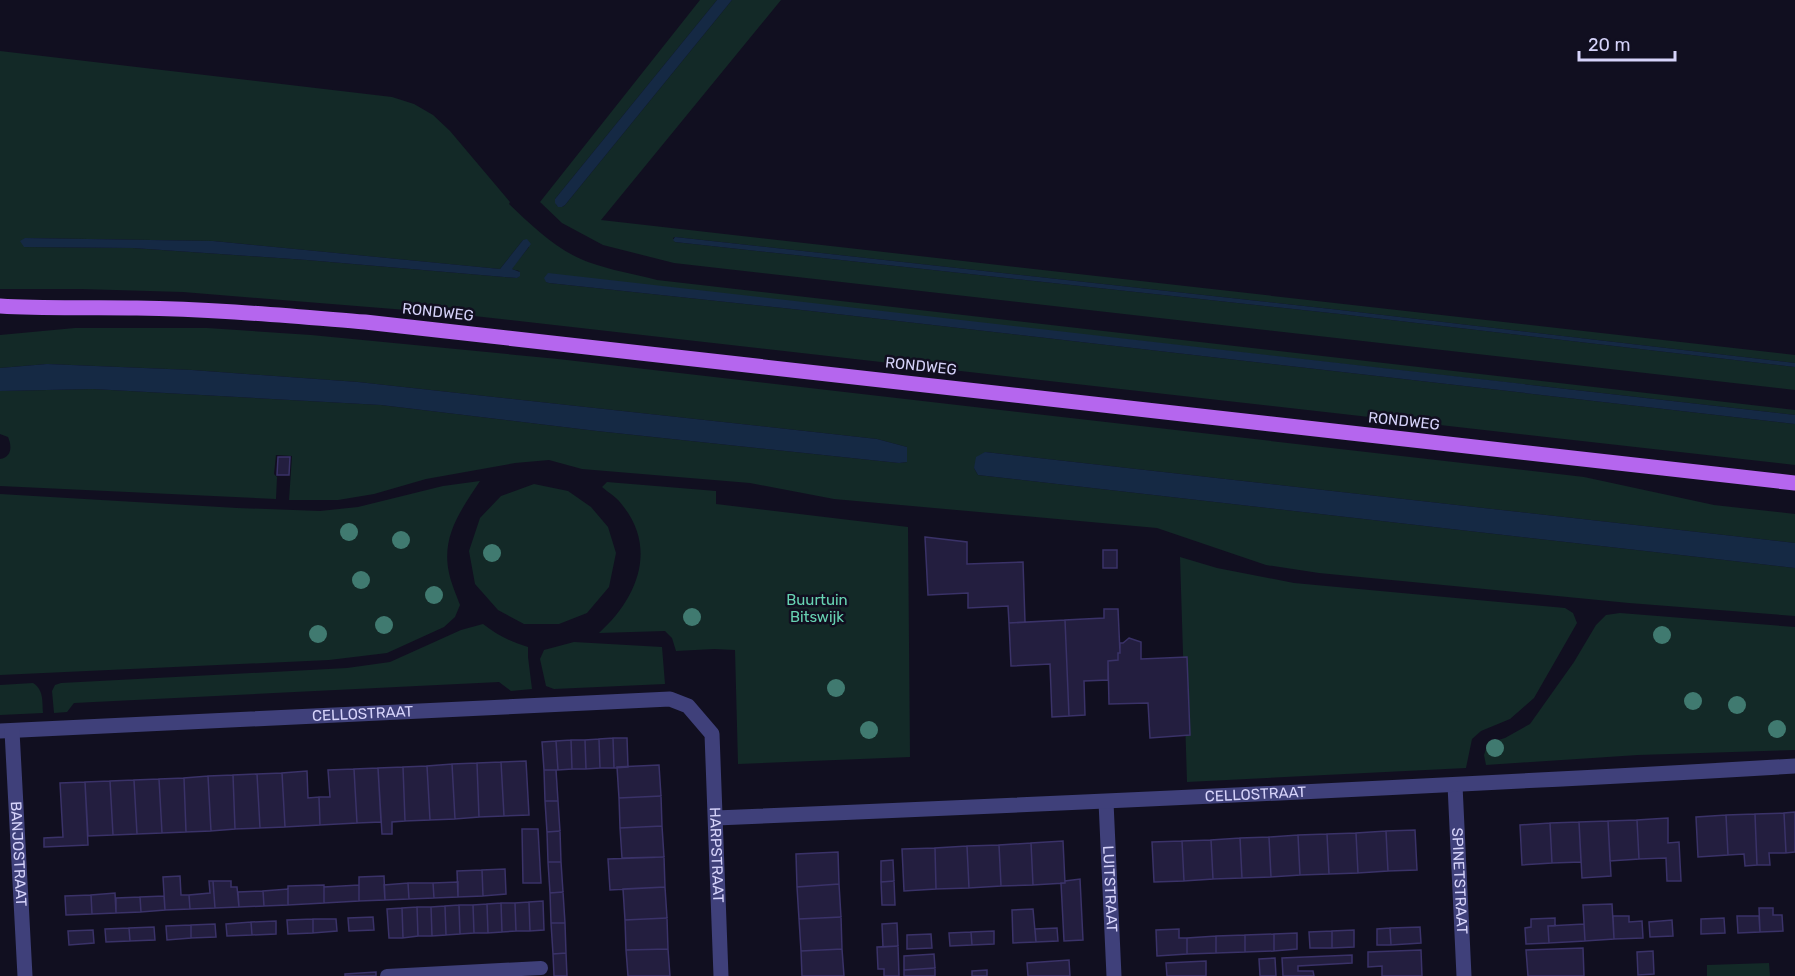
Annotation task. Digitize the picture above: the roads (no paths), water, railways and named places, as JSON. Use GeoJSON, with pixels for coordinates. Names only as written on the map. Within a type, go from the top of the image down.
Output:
{"type":"FeatureCollection","features":[{"type":"Feature","properties":{"kind":"main road","name":"RONDWEG"},"geometry":{"type":"LineString","coordinates":[[0,306],[138,308],[365,322],[1795,483]]}},
{"type":"Feature","properties":{"kind":"main road","name":"RONDWEG"},"geometry":{"type":"LineString","coordinates":[[0,316],[40,308]]}},
{"type":"Feature","properties":{"kind":"street","name":"CELLOSTRAAT"},"geometry":{"type":"LineString","coordinates":[[6,731],[670,699],[688,706],[712,734]]}},
{"type":"Feature","properties":{"kind":"street","name":"BANJOSTRAAT"},"geometry":{"type":"LineString","coordinates":[[6,731],[25,976]]}},
{"type":"Feature","properties":{"kind":"street","name":"HARPSTRAAT"},"geometry":{"type":"LineString","coordinates":[[712,734],[721,976]]}},
{"type":"Feature","properties":{"kind":"street","name":"CELLOSTRAAT"},"geometry":{"type":"LineString","coordinates":[[716,818],[1106,802],[1795,766]]}},
{"type":"Feature","properties":{"kind":"street","name":"SPINETSTRAAT"},"geometry":{"type":"LineString","coordinates":[[1455,785],[1464,976]]}},
{"type":"Feature","properties":{"kind":"street","name":"LUITSTRAAT"},"geometry":{"type":"LineString","coordinates":[[1106,802],[1113,976]]}},
{"type":"Feature","properties":{"kind":"lane"},"geometry":{"type":"LineString","coordinates":[[387,976],[541,968]]}},
{"type":"Feature","properties":{"kind":"water"},"geometry":{"type":"Polygon","coordinates":[[[717,0],[732,0],[565,205],[558,207],[555,199],[717,0]]]}},
{"type":"Feature","properties":{"kind":"water"},"geometry":{"type":"Polygon","coordinates":[[[675,237],[1340,310],[1795,363],[1795,367],[1340,314],[675,242],[673,240],[675,237]]]}},
{"type":"Feature","properties":{"kind":"water"},"geometry":{"type":"Polygon","coordinates":[[[25,238],[213,241],[500,269],[523,240],[527,239],[531,244],[512,269],[520,272],[517,278],[133,248],[24,247],[20,241],[25,238]]]}},
{"type":"Feature","properties":{"kind":"water"},"geometry":{"type":"Polygon","coordinates":[[[548,273],[1795,415],[1795,424],[549,283],[544,278],[548,273]]]}},
{"type":"Feature","properties":{"kind":"water"},"geometry":{"type":"Polygon","coordinates":[[[47,364],[192,370],[358,382],[877,439],[907,447],[907,462],[597,431],[381,405],[93,389],[0,391],[0,368],[47,364]]]}},
{"type":"Feature","properties":{"kind":"water"},"geometry":{"type":"Polygon","coordinates":[[[985,452],[1795,543],[1795,568],[978,475],[974,468],[976,457],[985,452]]]}},
{"type":"Feature","properties":{"kind":"park label","name":"Buurtuin Bitswijk"},"geometry":{"type":"Point","coordinates":[817,608]}}]}
